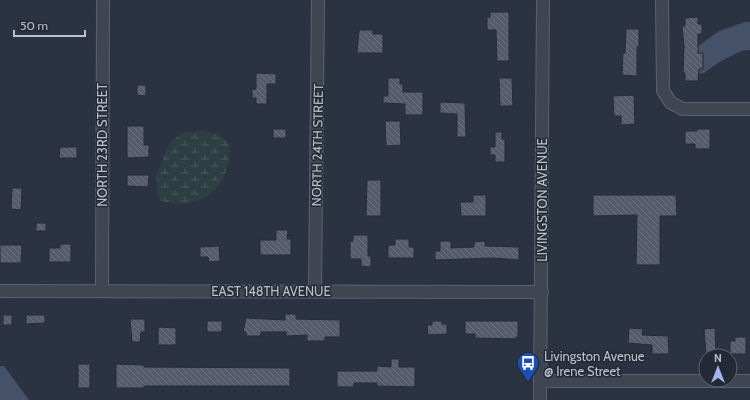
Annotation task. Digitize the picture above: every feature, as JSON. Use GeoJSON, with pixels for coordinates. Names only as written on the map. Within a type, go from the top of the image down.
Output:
{"type":"FeatureCollection","features":[{"type":"Feature","properties":{"kind":"street","name":"NORTH 23RD STREET"},"geometry":{"type":"LineString","coordinates":[[102,290],[103,0]]}},
{"type":"Feature","properties":{"kind":"street","name":"NORTH 24TH STREET"},"geometry":{"type":"LineString","coordinates":[[315,291],[318,0]]}},
{"type":"Feature","properties":{"kind":"street","name":"LIVINGSTON AVENUE"},"geometry":{"type":"LineString","coordinates":[[540,400],[543,0]]}},
{"type":"Feature","properties":{"kind":"street"},"geometry":{"type":"LineString","coordinates":[[662,0],[663,92],[671,103],[683,109],[750,109]]}},
{"type":"Feature","properties":{"kind":"street","name":"EAST 148TH AVENUE"},"geometry":{"type":"LineString","coordinates":[[0,291],[542,292]]}},
{"type":"Feature","properties":{"kind":"street"},"geometry":{"type":"LineString","coordinates":[[540,381],[750,381]]}},
{"type":"Feature","properties":{"kind":"green space"},"geometry":{"type":"Polygon","coordinates":[[[200,131],[214,133],[221,136],[228,144],[230,151],[229,158],[221,181],[214,190],[195,202],[183,204],[159,200],[156,176],[170,142],[182,133],[200,131]]]}},
{"type":"Feature","properties":{"kind":"water"},"geometry":{"type":"Polygon","coordinates":[[[745,22],[750,22],[750,50],[741,51],[718,63],[704,73],[691,75],[694,49],[719,31],[745,22]]]}},
{"type":"Feature","properties":{"kind":"water"},"geometry":{"type":"Polygon","coordinates":[[[0,366],[4,366],[29,400],[0,400],[0,366]]]}},
{"type":"Feature","properties":{"kind":"building"},"geometry":{"type":"Polygon","coordinates":[[[490,12],[509,12],[509,61],[497,61],[496,30],[487,30],[487,17],[490,17],[490,12]]]}},
{"type":"Feature","properties":{"kind":"building"},"geometry":{"type":"Polygon","coordinates":[[[698,17],[698,24],[702,24],[702,34],[698,34],[698,53],[703,53],[703,69],[699,69],[698,81],[685,81],[685,73],[683,73],[684,46],[682,26],[685,26],[685,18],[698,17]]]}},
{"type":"Feature","properties":{"kind":"building"},"geometry":{"type":"Polygon","coordinates":[[[626,29],[639,29],[639,47],[637,47],[637,76],[622,75],[626,29]]]}},
{"type":"Feature","properties":{"kind":"building"},"geometry":{"type":"Polygon","coordinates":[[[359,30],[373,30],[373,34],[383,34],[383,53],[357,53],[359,30]]]}},
{"type":"Feature","properties":{"kind":"building"},"geometry":{"type":"Polygon","coordinates":[[[256,73],[276,74],[276,84],[267,84],[267,104],[256,104],[256,98],[252,98],[252,89],[256,89],[256,73]]]}},
{"type":"Feature","properties":{"kind":"building"},"geometry":{"type":"Polygon","coordinates":[[[388,78],[400,78],[400,84],[403,84],[403,92],[423,92],[423,115],[405,115],[405,104],[383,103],[383,96],[388,96],[388,78]]]}},
{"type":"Feature","properties":{"kind":"building"},"geometry":{"type":"Polygon","coordinates":[[[499,78],[512,78],[513,106],[500,106],[499,78]]]}},
{"type":"Feature","properties":{"kind":"building"},"geometry":{"type":"Polygon","coordinates":[[[137,85],[146,85],[146,96],[137,95],[137,85]]]}},
{"type":"Feature","properties":{"kind":"building"},"geometry":{"type":"Polygon","coordinates":[[[634,95],[635,124],[621,125],[621,116],[614,116],[613,96],[634,95]]]}},
{"type":"Feature","properties":{"kind":"building"},"geometry":{"type":"Polygon","coordinates":[[[440,102],[465,103],[466,137],[457,137],[457,114],[440,113],[440,102]]]}},
{"type":"Feature","properties":{"kind":"building"},"geometry":{"type":"Polygon","coordinates":[[[385,121],[400,121],[401,145],[386,146],[385,121]]]}},
{"type":"Feature","properties":{"kind":"building"},"geometry":{"type":"Polygon","coordinates":[[[127,126],[144,126],[144,145],[149,145],[149,157],[127,158],[127,126]]]}},
{"type":"Feature","properties":{"kind":"building"},"geometry":{"type":"Polygon","coordinates":[[[273,129],[286,129],[286,138],[273,138],[273,129]]]}},
{"type":"Feature","properties":{"kind":"building"},"geometry":{"type":"Polygon","coordinates":[[[697,129],[710,129],[710,149],[695,149],[695,144],[685,144],[685,131],[697,131],[697,129]]]}},
{"type":"Feature","properties":{"kind":"building"},"geometry":{"type":"Polygon","coordinates":[[[495,132],[502,132],[502,139],[505,139],[505,162],[495,162],[495,155],[490,155],[490,147],[495,147],[495,132]]]}},
{"type":"Feature","properties":{"kind":"building"},"geometry":{"type":"Polygon","coordinates":[[[60,147],[77,147],[77,158],[59,158],[60,147]]]}},
{"type":"Feature","properties":{"kind":"building"},"geometry":{"type":"Polygon","coordinates":[[[127,175],[149,175],[148,187],[127,186],[127,175]]]}},
{"type":"Feature","properties":{"kind":"building"},"geometry":{"type":"Polygon","coordinates":[[[367,180],[381,180],[381,216],[366,216],[367,180]]]}},
{"type":"Feature","properties":{"kind":"building"},"geometry":{"type":"Polygon","coordinates":[[[12,188],[22,188],[21,210],[11,209],[12,188]]]}},
{"type":"Feature","properties":{"kind":"building"},"geometry":{"type":"Polygon","coordinates":[[[473,195],[486,195],[486,216],[461,216],[460,202],[473,202],[473,195]]]}},
{"type":"Feature","properties":{"kind":"building"},"geometry":{"type":"Polygon","coordinates":[[[593,195],[676,195],[677,216],[660,216],[660,265],[636,265],[637,215],[593,216],[593,195]]]}},
{"type":"Feature","properties":{"kind":"building"},"geometry":{"type":"Polygon","coordinates":[[[36,223],[46,223],[46,231],[36,231],[36,223]]]}},
{"type":"Feature","properties":{"kind":"building"},"geometry":{"type":"Polygon","coordinates":[[[276,230],[288,230],[287,239],[291,239],[291,255],[260,255],[260,240],[276,240],[276,230]]]}},
{"type":"Feature","properties":{"kind":"building"},"geometry":{"type":"Polygon","coordinates":[[[353,235],[368,235],[368,256],[371,256],[371,267],[361,266],[361,259],[350,259],[350,241],[353,241],[353,235]]]}},
{"type":"Feature","properties":{"kind":"building"},"geometry":{"type":"Polygon","coordinates":[[[395,239],[409,239],[409,247],[414,247],[414,258],[388,258],[388,245],[395,245],[395,239]]]}},
{"type":"Feature","properties":{"kind":"building"},"geometry":{"type":"Polygon","coordinates":[[[440,241],[451,241],[451,248],[474,247],[474,242],[485,241],[485,246],[519,247],[519,260],[493,258],[435,260],[435,251],[440,251],[440,241]]]}},
{"type":"Feature","properties":{"kind":"building"},"geometry":{"type":"Polygon","coordinates":[[[60,244],[71,244],[71,262],[49,262],[49,248],[60,248],[60,244]]]}},
{"type":"Feature","properties":{"kind":"building"},"geometry":{"type":"Polygon","coordinates":[[[0,245],[22,245],[21,263],[0,263],[0,245]]]}},
{"type":"Feature","properties":{"kind":"building"},"geometry":{"type":"Polygon","coordinates":[[[219,246],[220,261],[209,262],[208,257],[200,257],[200,247],[219,246]]]}},
{"type":"Feature","properties":{"kind":"building"},"geometry":{"type":"Polygon","coordinates":[[[285,314],[296,314],[296,319],[340,320],[340,337],[325,337],[325,341],[307,341],[307,335],[286,336],[286,332],[261,332],[261,336],[246,336],[246,332],[243,332],[246,318],[285,320],[285,314]]]}},
{"type":"Feature","properties":{"kind":"building"},"geometry":{"type":"Polygon","coordinates":[[[3,315],[12,315],[12,325],[3,325],[3,315]]]}},
{"type":"Feature","properties":{"kind":"building"},"geometry":{"type":"Polygon","coordinates":[[[26,315],[45,315],[45,323],[26,324],[26,315]]]}},
{"type":"Feature","properties":{"kind":"building"},"geometry":{"type":"Polygon","coordinates":[[[130,319],[145,319],[145,332],[141,332],[140,342],[132,342],[130,319]]]}},
{"type":"Feature","properties":{"kind":"building"},"geometry":{"type":"Polygon","coordinates":[[[207,321],[222,321],[222,332],[207,332],[207,321]]]}},
{"type":"Feature","properties":{"kind":"building"},"geometry":{"type":"Polygon","coordinates":[[[432,321],[442,321],[442,324],[447,324],[447,334],[428,335],[427,325],[432,325],[432,321]]]}},
{"type":"Feature","properties":{"kind":"building"},"geometry":{"type":"Polygon","coordinates":[[[465,321],[518,321],[518,337],[516,337],[516,339],[475,338],[475,334],[465,334],[465,321]]]}},
{"type":"Feature","properties":{"kind":"building"},"geometry":{"type":"Polygon","coordinates":[[[158,328],[176,328],[176,345],[158,345],[158,328]]]}},
{"type":"Feature","properties":{"kind":"building"},"geometry":{"type":"Polygon","coordinates":[[[629,328],[643,329],[642,335],[668,336],[669,354],[652,354],[652,345],[628,343],[629,328]]]}},
{"type":"Feature","properties":{"kind":"building"},"geometry":{"type":"Polygon","coordinates":[[[715,328],[716,348],[706,348],[704,329],[715,328]]]}},
{"type":"Feature","properties":{"kind":"building"},"geometry":{"type":"Polygon","coordinates":[[[735,337],[746,337],[746,354],[738,354],[738,348],[730,348],[730,341],[735,341],[735,337]]]}},
{"type":"Feature","properties":{"kind":"building"},"geometry":{"type":"Polygon","coordinates":[[[391,359],[399,359],[399,367],[415,367],[415,387],[377,386],[377,383],[354,383],[354,387],[337,387],[337,371],[377,371],[377,366],[391,367],[391,359]]]}},
{"type":"Feature","properties":{"kind":"building"},"geometry":{"type":"Polygon","coordinates":[[[78,364],[90,364],[90,388],[78,388],[78,364]]]}},
{"type":"Feature","properties":{"kind":"building"},"geometry":{"type":"Polygon","coordinates":[[[116,364],[144,365],[144,367],[290,368],[290,386],[144,386],[144,388],[116,388],[116,364]]]}},
{"type":"Feature","properties":{"kind":"place","name":"Livingston Avenue @ Irene Street"},"geometry":{"type":"Point","coordinates":[528,382]}}]}
